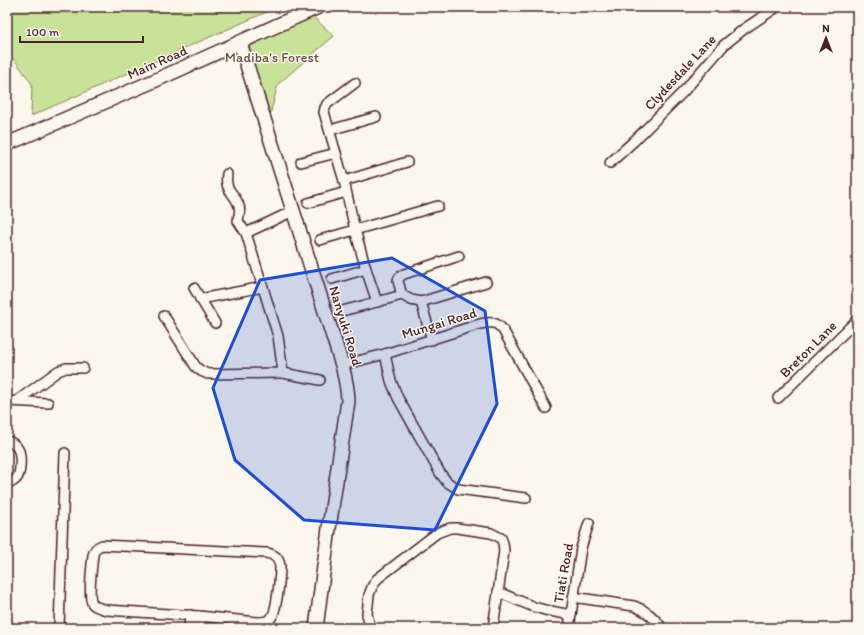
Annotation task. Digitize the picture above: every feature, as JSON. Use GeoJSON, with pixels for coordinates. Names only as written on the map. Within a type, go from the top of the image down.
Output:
{"type":"FeatureCollection","features":[{"type":"Feature","properties":{"kind":"street","name":"Main Road"},"geometry":{"type":"LineString","coordinates":[[7,144],[240,43],[318,7]]}},
{"type":"Feature","properties":{"kind":"street","name":"Clydesdale Lane"},"geometry":{"type":"LineString","coordinates":[[610,163],[683,92],[724,45],[744,29],[777,7]]}},
{"type":"Feature","properties":{"kind":"street","name":"Nanyuki Road"},"geometry":{"type":"LineString","coordinates":[[240,43],[347,385],[348,401],[328,528],[316,628]]}},
{"type":"Feature","properties":{"kind":"street"},"geometry":{"type":"LineString","coordinates":[[355,83],[326,106],[324,112],[344,181],[355,230],[377,302]]}},
{"type":"Feature","properties":{"kind":"street"},"geometry":{"type":"LineString","coordinates":[[330,130],[376,117]]}},
{"type":"Feature","properties":{"kind":"street"},"geometry":{"type":"LineString","coordinates":[[301,162],[336,153]]}},
{"type":"Feature","properties":{"kind":"street"},"geometry":{"type":"LineString","coordinates":[[344,181],[407,162]]}},
{"type":"Feature","properties":{"kind":"street"},"geometry":{"type":"LineString","coordinates":[[227,174],[226,183],[239,204],[240,211],[238,221],[246,233],[278,336],[283,373]]}},
{"type":"Feature","properties":{"kind":"street"},"geometry":{"type":"LineString","coordinates":[[308,203],[346,192]]}},
{"type":"Feature","properties":{"kind":"street"},"geometry":{"type":"LineString","coordinates":[[320,240],[438,206]]}},
{"type":"Feature","properties":{"kind":"street"},"geometry":{"type":"LineString","coordinates":[[246,233],[293,211]]}},
{"type":"Feature","properties":{"kind":"street"},"geometry":{"type":"LineString","coordinates":[[402,295],[398,280],[400,276],[459,256]]}},
{"type":"Feature","properties":{"kind":"street"},"geometry":{"type":"LineString","coordinates":[[332,279],[366,269]]}},
{"type":"Feature","properties":{"kind":"street"},"geometry":{"type":"LineString","coordinates":[[342,312],[402,295],[411,300],[421,302],[486,282]]}},
{"type":"Feature","properties":{"kind":"street"},"geometry":{"type":"LineString","coordinates":[[200,299],[263,287]]}},
{"type":"Feature","properties":{"kind":"street"},"geometry":{"type":"LineString","coordinates":[[194,288],[215,323]]}},
{"type":"Feature","properties":{"kind":"street"},"geometry":{"type":"LineString","coordinates":[[421,302],[432,340]]}},
{"type":"Feature","properties":{"kind":"street"},"geometry":{"type":"LineString","coordinates":[[164,316],[196,366],[201,371],[208,374],[283,373],[320,380]]}},
{"type":"Feature","properties":{"kind":"street","name":"Breton Lane"},"geometry":{"type":"LineString","coordinates":[[778,398],[857,320]]}},
{"type":"Feature","properties":{"kind":"street","name":"Mungai Road"},"geometry":{"type":"LineString","coordinates":[[342,365],[385,354],[480,324],[492,322],[503,330],[546,408]]}},
{"type":"Feature","properties":{"kind":"street"},"geometry":{"type":"LineString","coordinates":[[385,354],[391,381],[398,398],[440,473],[447,482],[458,489],[526,498]]}},
{"type":"Feature","properties":{"kind":"street"},"geometry":{"type":"LineString","coordinates":[[17,401],[58,371],[66,368],[84,368]]}},
{"type":"Feature","properties":{"kind":"street"},"geometry":{"type":"LineString","coordinates":[[7,401],[48,403]]}},
{"type":"Feature","properties":{"kind":"street"},"geometry":{"type":"LineString","coordinates":[[7,441],[18,450],[20,455],[20,472],[16,479],[7,483]]}},
{"type":"Feature","properties":{"kind":"street"},"geometry":{"type":"LineString","coordinates":[[59,628],[65,454]]}},
{"type":"Feature","properties":{"kind":"street","name":"Tiati Road"},"geometry":{"type":"LineString","coordinates":[[569,628],[581,548],[589,523]]}},
{"type":"Feature","properties":{"kind":"street"},"geometry":{"type":"LineString","coordinates":[[373,628],[369,623],[367,614],[369,595],[377,579],[436,533],[450,528],[491,533],[501,538],[504,551],[493,628]]}},
{"type":"Feature","properties":{"kind":"street"},"geometry":{"type":"LineString","coordinates":[[115,545],[266,553],[274,555],[278,559],[280,575],[275,609],[271,619],[258,622],[194,615],[107,610],[97,607],[92,603],[90,595],[94,551],[98,546],[115,545]]}},
{"type":"Feature","properties":{"kind":"street"},"geometry":{"type":"LineString","coordinates":[[498,592],[534,607],[570,615]]}},
{"type":"Feature","properties":{"kind":"street"},"geometry":{"type":"LineString","coordinates":[[573,597],[634,606],[642,609],[652,616],[662,628]]}},
{"type":"Feature","properties":{"kind":"street"},"geometry":{"type":"LineString","coordinates":[[189,628],[194,615]]}},
{"type":"Feature","properties":{"kind":"street"},"geometry":{"type":"LineString","coordinates":[[194,615],[198,628]]}},
{"type":"Feature","properties":{"kind":"highlighted area"},"geometry":{"type":"Polygon","coordinates":[[[392,258],[485,311],[497,404],[435,530],[304,520],[235,460],[213,388],[260,280],[392,258]]]}},
{"type":"Feature","properties":{"kind":"green space"},"geometry":{"type":"Polygon","coordinates":[[[7,7],[278,7],[31,116],[32,84],[14,59],[7,52],[7,7]]]}},
{"type":"Feature","properties":{"kind":"green space","name":"Madiba's Forest"},"geometry":{"type":"Polygon","coordinates":[[[313,17],[334,36],[278,84],[269,119],[246,44],[251,39],[313,17]]]}}]}
